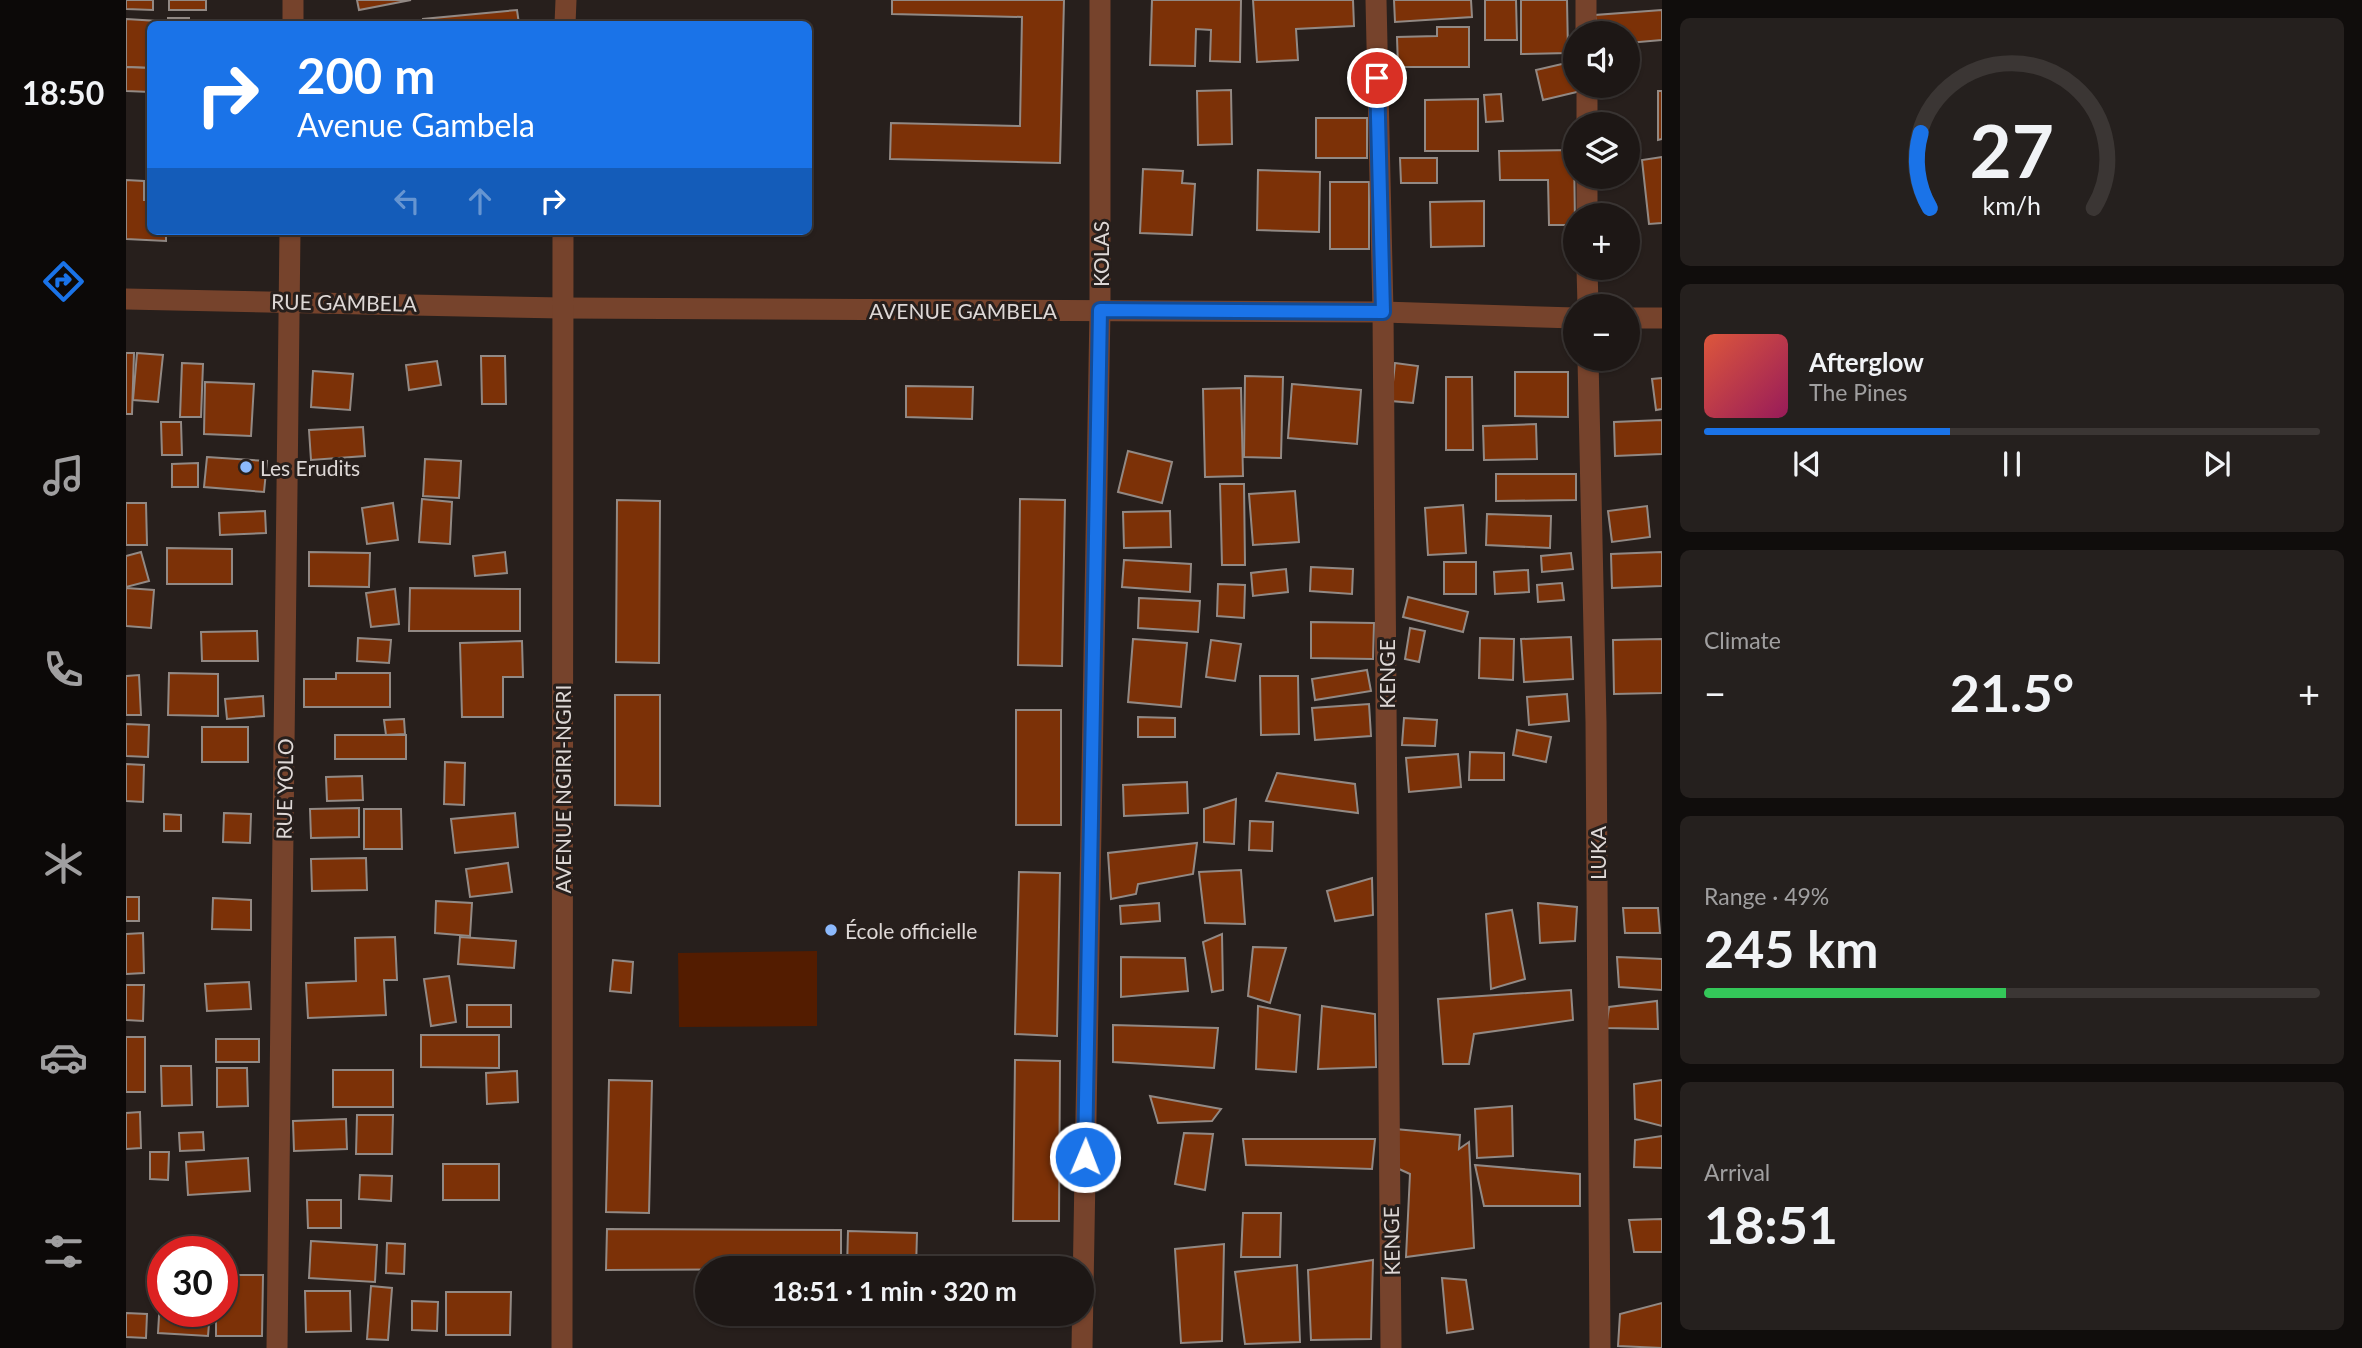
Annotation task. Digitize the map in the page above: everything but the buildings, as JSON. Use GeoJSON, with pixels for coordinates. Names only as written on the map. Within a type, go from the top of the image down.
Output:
{"type":"FeatureCollection","features":[{"type":"Feature","properties":{"kind":"street"},"geometry":{"type":"LineString","coordinates":[[293,0],[293,21]]}},
{"type":"Feature","properties":{"kind":"street"},"geometry":{"type":"LineString","coordinates":[[565,21],[566,0]]}},
{"type":"Feature","properties":{"kind":"street","name":"KOLAS"},"geometry":{"type":"LineString","coordinates":[[1082,1348],[1100,310],[1100,0]]}},
{"type":"Feature","properties":{"kind":"street","name":"KENGE"},"geometry":{"type":"LineString","coordinates":[[1376,0],[1383,312],[1391,1348]]}},
{"type":"Feature","properties":{"kind":"street"},"geometry":{"type":"LineString","coordinates":[[1586,0],[1587,21]]}},
{"type":"Feature","properties":{"kind":"street","name":"RUE YOLO"},"geometry":{"type":"LineString","coordinates":[[277,1348],[290,235]]}},
{"type":"Feature","properties":{"kind":"street","name":"AVENUE NGIRI-NGIRI"},"geometry":{"type":"LineString","coordinates":[[562,1348],[563,235]]}},
{"type":"Feature","properties":{"kind":"street","name":"RUE GAMBELA"},"geometry":{"type":"LineString","coordinates":[[126,299],[289,300],[562,308]]}},
{"type":"Feature","properties":{"kind":"street","name":"AVENUE GAMBELA"},"geometry":{"type":"LineString","coordinates":[[562,308],[1383,312],[1563,318]]}},
{"type":"Feature","properties":{"kind":"street"},"geometry":{"type":"LineString","coordinates":[[1640,318],[1662,318]]}},
{"type":"Feature","properties":{"kind":"street","name":"LUKA"},"geometry":{"type":"LineString","coordinates":[[1588,371],[1596,722],[1600,1348]]}},
{"type":"Feature","properties":{"kind":"shaded area"},"geometry":{"type":"Polygon","coordinates":[[[817,951],[817,1026],[679,1027],[678,953],[817,951]]]}},
{"type":"Feature","properties":{"kind":"place","name":"Les Erudits"},"geometry":{"type":"Point","coordinates":[246,467]}},
{"type":"Feature","properties":{"kind":"place","name":"École officielle"},"geometry":{"type":"Point","coordinates":[831,930]}},
{"type":"Feature","properties":{"kind":"route"},"geometry":{"type":"LineString","coordinates":[[1085,1157],[1100,310],[1383,312],[1377,78]]}}]}
